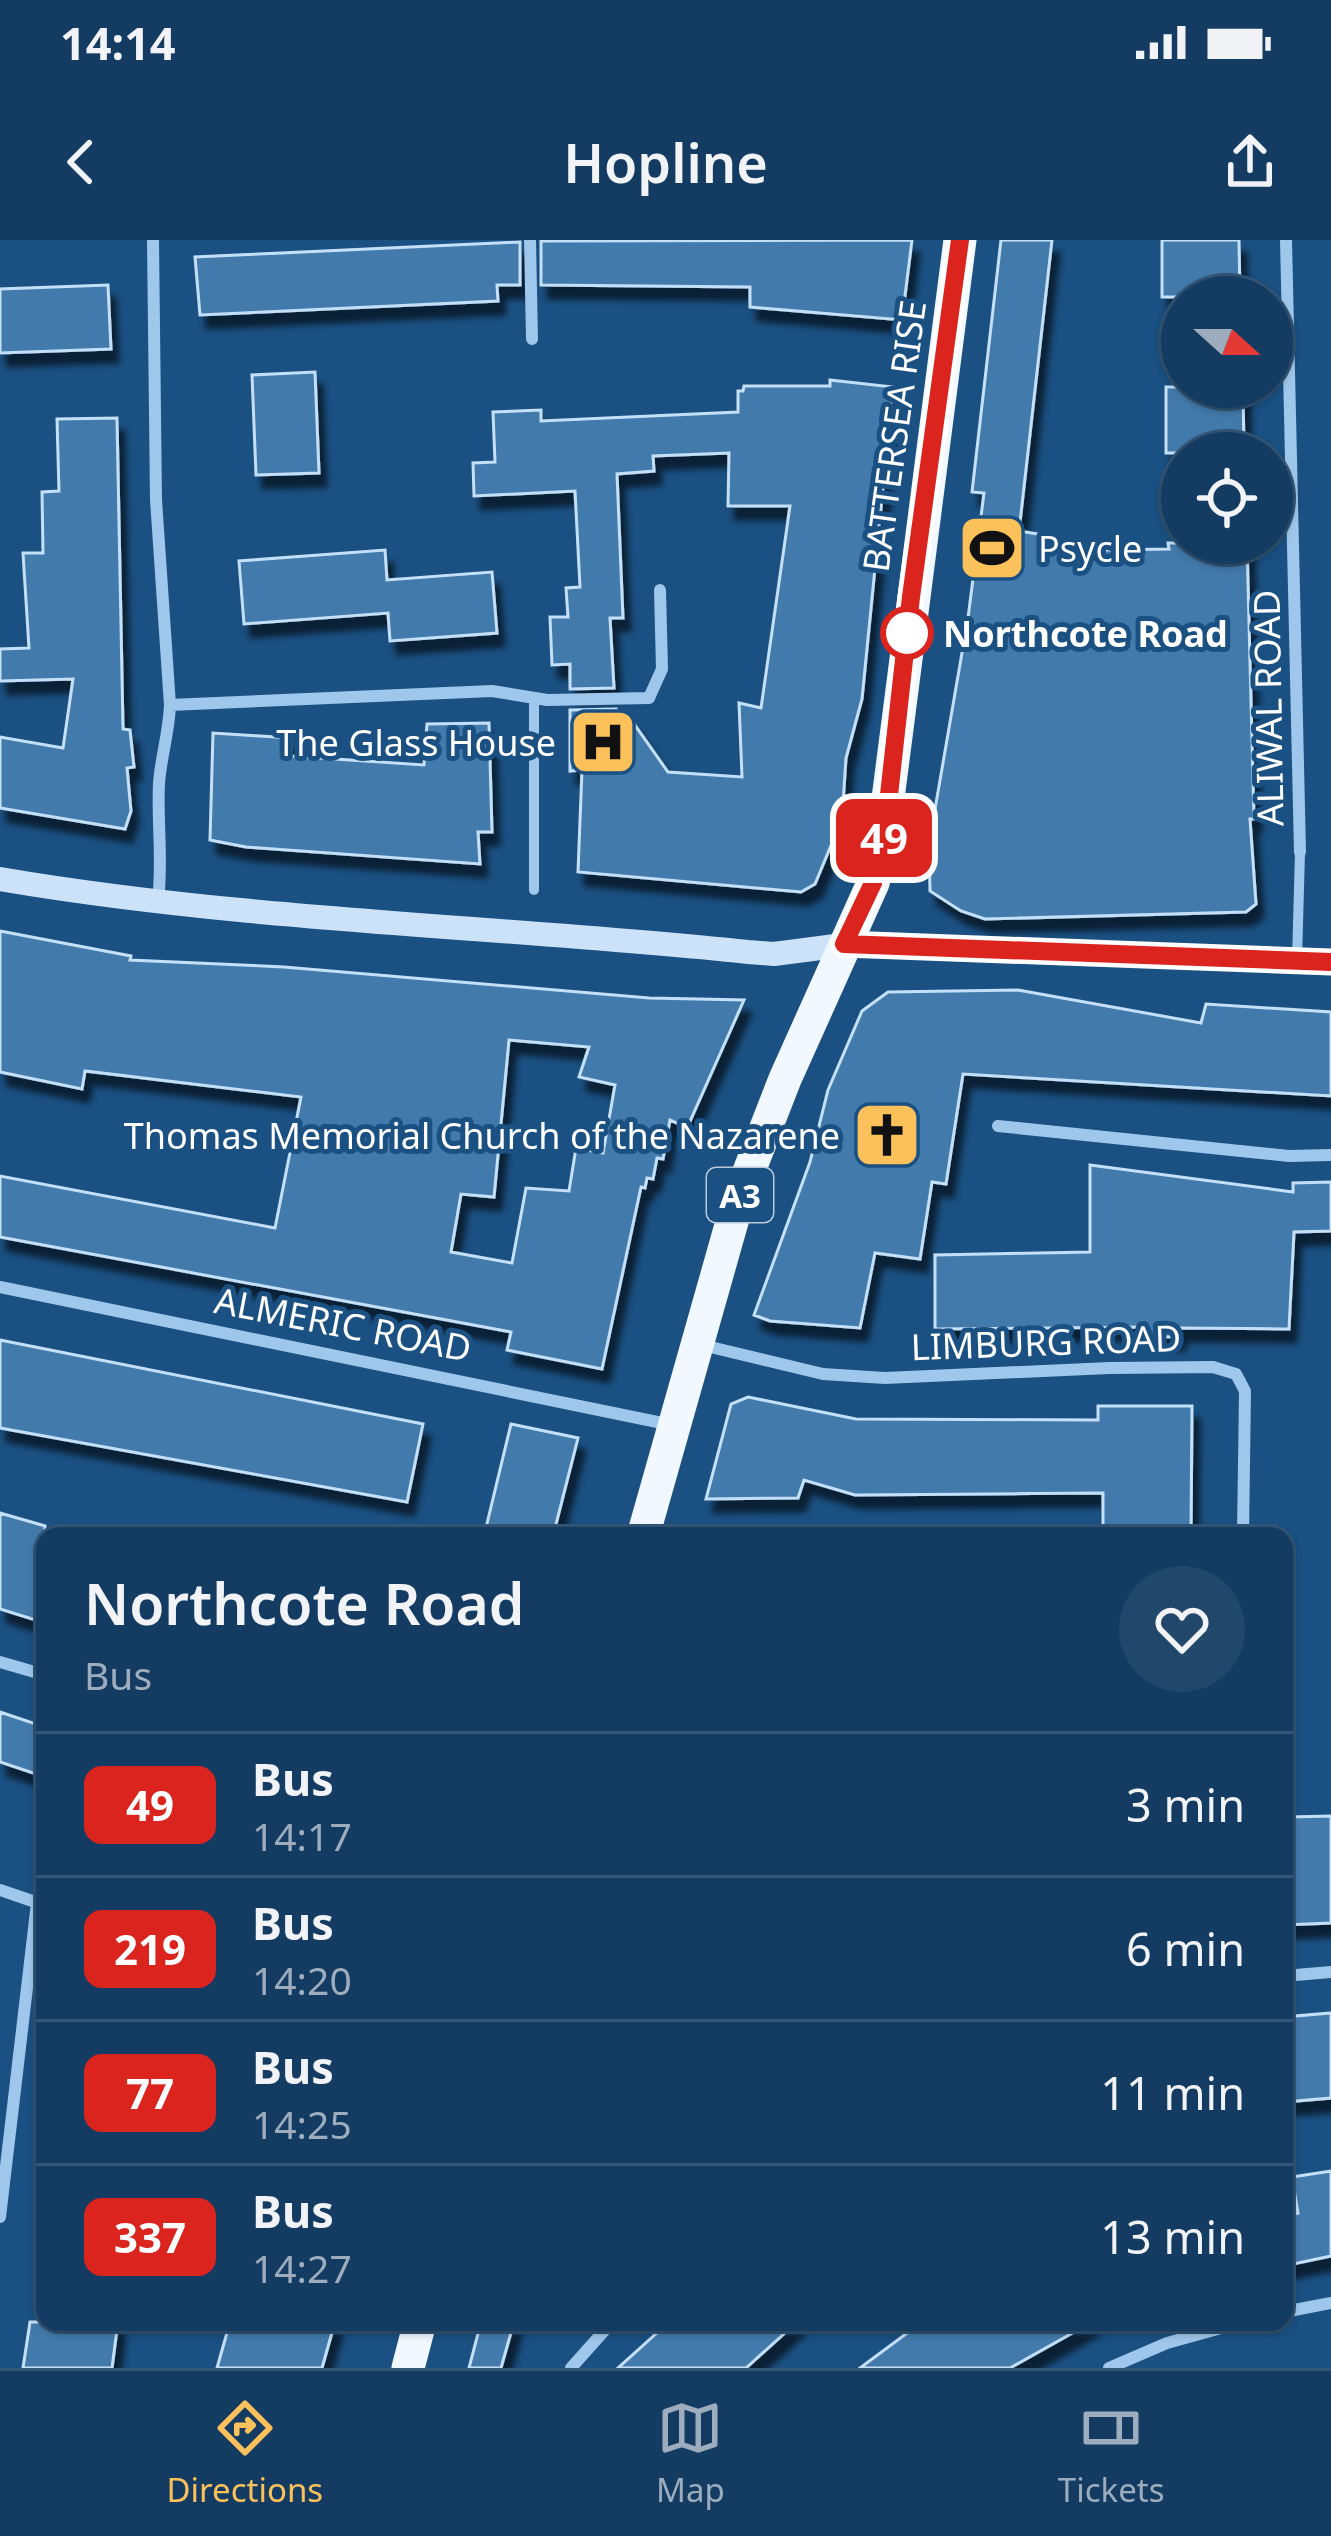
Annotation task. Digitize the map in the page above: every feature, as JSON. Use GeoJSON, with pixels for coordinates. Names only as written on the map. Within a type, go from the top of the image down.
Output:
{"type":"FeatureCollection","features":[{"type":"Feature","properties":{"kind":"highway","name":"BATTERSEA RISE"},"geometry":{"type":"LineString","coordinates":[[645,1527],[754,1156],[873,883],[886,822],[960,240]]}},
{"type":"Feature","properties":{"kind":"highway"},"geometry":{"type":"LineString","coordinates":[[407,2368],[417,2331]]}},
{"type":"Feature","properties":{"kind":"main road"},"geometry":{"type":"LineString","coordinates":[[0,879],[158,901],[761,953],[844,944]]}},
{"type":"Feature","properties":{"kind":"street"},"geometry":{"type":"LineString","coordinates":[[152,240],[156,500],[170,705],[159,781],[162,870],[158,901]]}},
{"type":"Feature","properties":{"kind":"street"},"geometry":{"type":"LineString","coordinates":[[530,240],[532,339]]}},
{"type":"Feature","properties":{"kind":"street","name":"ALIWAL ROAD"},"geometry":{"type":"LineString","coordinates":[[1286,240],[1300,852],[1297,960]]}},
{"type":"Feature","properties":{"kind":"street"},"geometry":{"type":"LineString","coordinates":[[170,705],[492,691],[533,698],[649,698],[662,669],[660,590]]}},
{"type":"Feature","properties":{"kind":"street"},"geometry":{"type":"LineString","coordinates":[[533,698],[534,890]]}},
{"type":"Feature","properties":{"kind":"street"},"geometry":{"type":"LineString","coordinates":[[1241,958],[1331,962]]}},
{"type":"Feature","properties":{"kind":"street"},"geometry":{"type":"LineString","coordinates":[[998,1126],[1288,1156],[1331,1155]]}},
{"type":"Feature","properties":{"kind":"street","name":"ALMERIC ROAD"},"geometry":{"type":"LineString","coordinates":[[0,1287],[673,1425]]}},
{"type":"Feature","properties":{"kind":"street","name":"LIMBURG ROAD"},"geometry":{"type":"LineString","coordinates":[[697,1344],[824,1374],[885,1378],[1213,1367],[1236,1374],[1245,1391],[1244,1527]]}},
{"type":"Feature","properties":{"kind":"street"},"geometry":{"type":"LineString","coordinates":[[0,1662],[36,1672]]}},
{"type":"Feature","properties":{"kind":"street"},"geometry":{"type":"LineString","coordinates":[[0,1890],[36,1902]]}},
{"type":"Feature","properties":{"kind":"street"},"geometry":{"type":"LineString","coordinates":[[0,2217],[36,1942]]}},
{"type":"Feature","properties":{"kind":"street"},"geometry":{"type":"LineString","coordinates":[[1293,1975],[1331,1972]]}},
{"type":"Feature","properties":{"kind":"street"},"geometry":{"type":"LineString","coordinates":[[1293,2310],[1331,2303]]}},
{"type":"Feature","properties":{"kind":"street"},"geometry":{"type":"LineString","coordinates":[[571,2368],[604,2331]]}},
{"type":"Feature","properties":{"kind":"street"},"geometry":{"type":"LineString","coordinates":[[1109,2368],[1211,2331]]}},
{"type":"Feature","properties":{"kind":"building"},"geometry":{"type":"Polygon","coordinates":[[[912,240],[902,320],[750,307],[750,287],[541,285],[541,241],[912,240]]]}},
{"type":"Feature","properties":{"kind":"building"},"geometry":{"type":"Polygon","coordinates":[[[1001,240],[1052,240],[1019,531],[1044,535],[1042,551],[1161,549],[1161,564],[1248,564],[1254,819],[1250,819],[1256,904],[1246,912],[985,919],[961,911],[930,891],[929,844],[984,493],[972,492],[1001,240]]]}},
{"type":"Feature","properties":{"kind":"building"},"geometry":{"type":"Polygon","coordinates":[[[1162,240],[1239,240],[1240,276],[1162,276],[1162,240]]]}},
{"type":"Feature","properties":{"kind":"building"},"geometry":{"type":"Polygon","coordinates":[[[520,242],[520,285],[497,285],[498,301],[200,315],[195,257],[520,242]]]}},
{"type":"Feature","properties":{"kind":"building"},"geometry":{"type":"Polygon","coordinates":[[[108,285],[111,349],[0,353],[0,289],[108,285]]]}},
{"type":"Feature","properties":{"kind":"building"},"geometry":{"type":"Polygon","coordinates":[[[315,372],[319,473],[256,475],[252,375],[315,372]]]}},
{"type":"Feature","properties":{"kind":"building"},"geometry":{"type":"Polygon","coordinates":[[[830,380],[893,387],[862,699],[846,758],[842,819],[815,884],[801,892],[578,872],[582,770],[570,771],[570,710],[616,709],[616,721],[632,721],[668,772],[742,777],[739,703],[761,708],[790,506],[728,506],[729,453],[653,456],[654,471],[617,474],[623,618],[610,618],[614,688],[570,689],[570,664],[552,665],[550,617],[568,617],[566,588],[580,587],[575,491],[474,496],[473,463],[495,462],[493,412],[541,410],[541,421],[738,412],[738,391],[744,386],[830,386],[830,380]]]}},
{"type":"Feature","properties":{"kind":"building"},"geometry":{"type":"Polygon","coordinates":[[[1166,408],[1243,408],[1244,432],[1166,432],[1166,408]]]}},
{"type":"Feature","properties":{"kind":"building"},"geometry":{"type":"Polygon","coordinates":[[[117,418],[123,729],[130,730],[134,767],[127,768],[131,811],[125,829],[0,808],[0,737],[63,748],[73,679],[0,681],[0,649],[29,648],[23,553],[43,553],[42,492],[59,491],[57,419],[117,418]]]}},
{"type":"Feature","properties":{"kind":"building"},"geometry":{"type":"Polygon","coordinates":[[[385,550],[387,580],[492,572],[497,633],[390,641],[388,613],[244,624],[239,561],[385,550]]]}},
{"type":"Feature","properties":{"kind":"building"},"geometry":{"type":"Polygon","coordinates":[[[489,723],[492,832],[478,832],[480,864],[246,847],[210,840],[213,733],[291,738],[291,756],[424,765],[427,724],[489,723]]]}},
{"type":"Feature","properties":{"kind":"building"},"geometry":{"type":"Polygon","coordinates":[[[0,931],[131,956],[130,960],[284,967],[649,998],[744,1000],[687,1128],[670,1120],[663,1159],[657,1158],[653,1179],[647,1178],[645,1188],[641,1187],[602,1369],[507,1350],[511,1332],[0,1237],[0,1176],[275,1228],[301,1097],[85,1071],[82,1089],[0,1072],[0,931]],[[509,1040],[494,1197],[461,1194],[451,1252],[512,1263],[526,1188],[569,1191],[576,1148],[603,1153],[615,1085],[579,1077],[589,1047],[509,1040]]]}},
{"type":"Feature","properties":{"kind":"building"},"geometry":{"type":"Polygon","coordinates":[[[1018,990],[1201,1023],[1206,1004],[1331,1012],[1331,1096],[963,1074],[946,1184],[932,1182],[920,1259],[875,1253],[860,1328],[770,1321],[754,1315],[810,1162],[828,1090],[862,1011],[888,992],[1018,990]]]}},
{"type":"Feature","properties":{"kind":"building"},"geometry":{"type":"Polygon","coordinates":[[[1090,1165],[1293,1192],[1293,1183],[1331,1182],[1331,1231],[1294,1232],[1289,1329],[1179,1328],[1178,1337],[1145,1337],[1145,1327],[935,1329],[935,1255],[1090,1252],[1090,1165]]]}},
{"type":"Feature","properties":{"kind":"building"},"geometry":{"type":"Polygon","coordinates":[[[0,1340],[423,1424],[407,1502],[0,1428],[0,1340]]]}},
{"type":"Feature","properties":{"kind":"building"},"geometry":{"type":"Polygon","coordinates":[[[748,1397],[856,1419],[1098,1420],[1098,1406],[1192,1406],[1191,1527],[1103,1527],[1103,1493],[855,1495],[804,1480],[798,1498],[706,1499],[731,1404],[748,1397]]]}},
{"type":"Feature","properties":{"kind":"building"},"geometry":{"type":"Polygon","coordinates":[[[511,1424],[578,1438],[555,1527],[486,1527],[511,1424]]]}},
{"type":"Feature","properties":{"kind":"building"},"geometry":{"type":"Polygon","coordinates":[[[0,1513],[45,1527],[36,1527],[36,1620],[0,1609],[0,1513]]]}},
{"type":"Feature","properties":{"kind":"building"},"geometry":{"type":"Polygon","coordinates":[[[0,1712],[36,1724],[36,1774],[0,1762],[0,1712]]]}},
{"type":"Feature","properties":{"kind":"building"},"geometry":{"type":"Polygon","coordinates":[[[1331,1816],[1331,1923],[1293,1925],[1293,1817],[1331,1816]]]}},
{"type":"Feature","properties":{"kind":"building"},"geometry":{"type":"Polygon","coordinates":[[[1331,2013],[1331,2098],[1293,2101],[1293,2016],[1331,2013]]]}},
{"type":"Feature","properties":{"kind":"building"},"geometry":{"type":"Polygon","coordinates":[[[1331,2171],[1331,2256],[1293,2264],[1293,2214],[1298,2213],[1293,2177],[1331,2171]]]}},
{"type":"Feature","properties":{"kind":"building"},"geometry":{"type":"Polygon","coordinates":[[[30,2322],[36,2322],[36,2331],[117,2331],[112,2368],[23,2368],[30,2322]]]}},
{"type":"Feature","properties":{"kind":"building"},"geometry":{"type":"Polygon","coordinates":[[[227,2331],[332,2331],[322,2368],[217,2368],[227,2331]]]}},
{"type":"Feature","properties":{"kind":"building"},"geometry":{"type":"Polygon","coordinates":[[[479,2331],[511,2331],[501,2368],[469,2368],[479,2331]]]}},
{"type":"Feature","properties":{"kind":"building"},"geometry":{"type":"Polygon","coordinates":[[[659,2331],[787,2331],[746,2368],[618,2368],[659,2331]]]}},
{"type":"Feature","properties":{"kind":"building"},"geometry":{"type":"Polygon","coordinates":[[[910,2331],[1076,2331],[1010,2368],[860,2368],[910,2331]]]}},
{"type":"Feature","properties":{"kind":"bus line","name":"49"},"geometry":{"type":"LineString","coordinates":[[960,240],[881,853],[873,883],[844,944],[1331,962]]}},
{"type":"Feature","properties":{"kind":"place","name":"Psycle"},"geometry":{"type":"Point","coordinates":[992,548]}},
{"type":"Feature","properties":{"kind":"place","name":"Northcote Road"},"geometry":{"type":"Point","coordinates":[907,633]}},
{"type":"Feature","properties":{"kind":"place","name":"The Glass House"},"geometry":{"type":"Point","coordinates":[603,742]}},
{"type":"Feature","properties":{"kind":"place","name":"Thomas Memorial Church of the Nazarene"},"geometry":{"type":"Point","coordinates":[887,1135]}}]}
